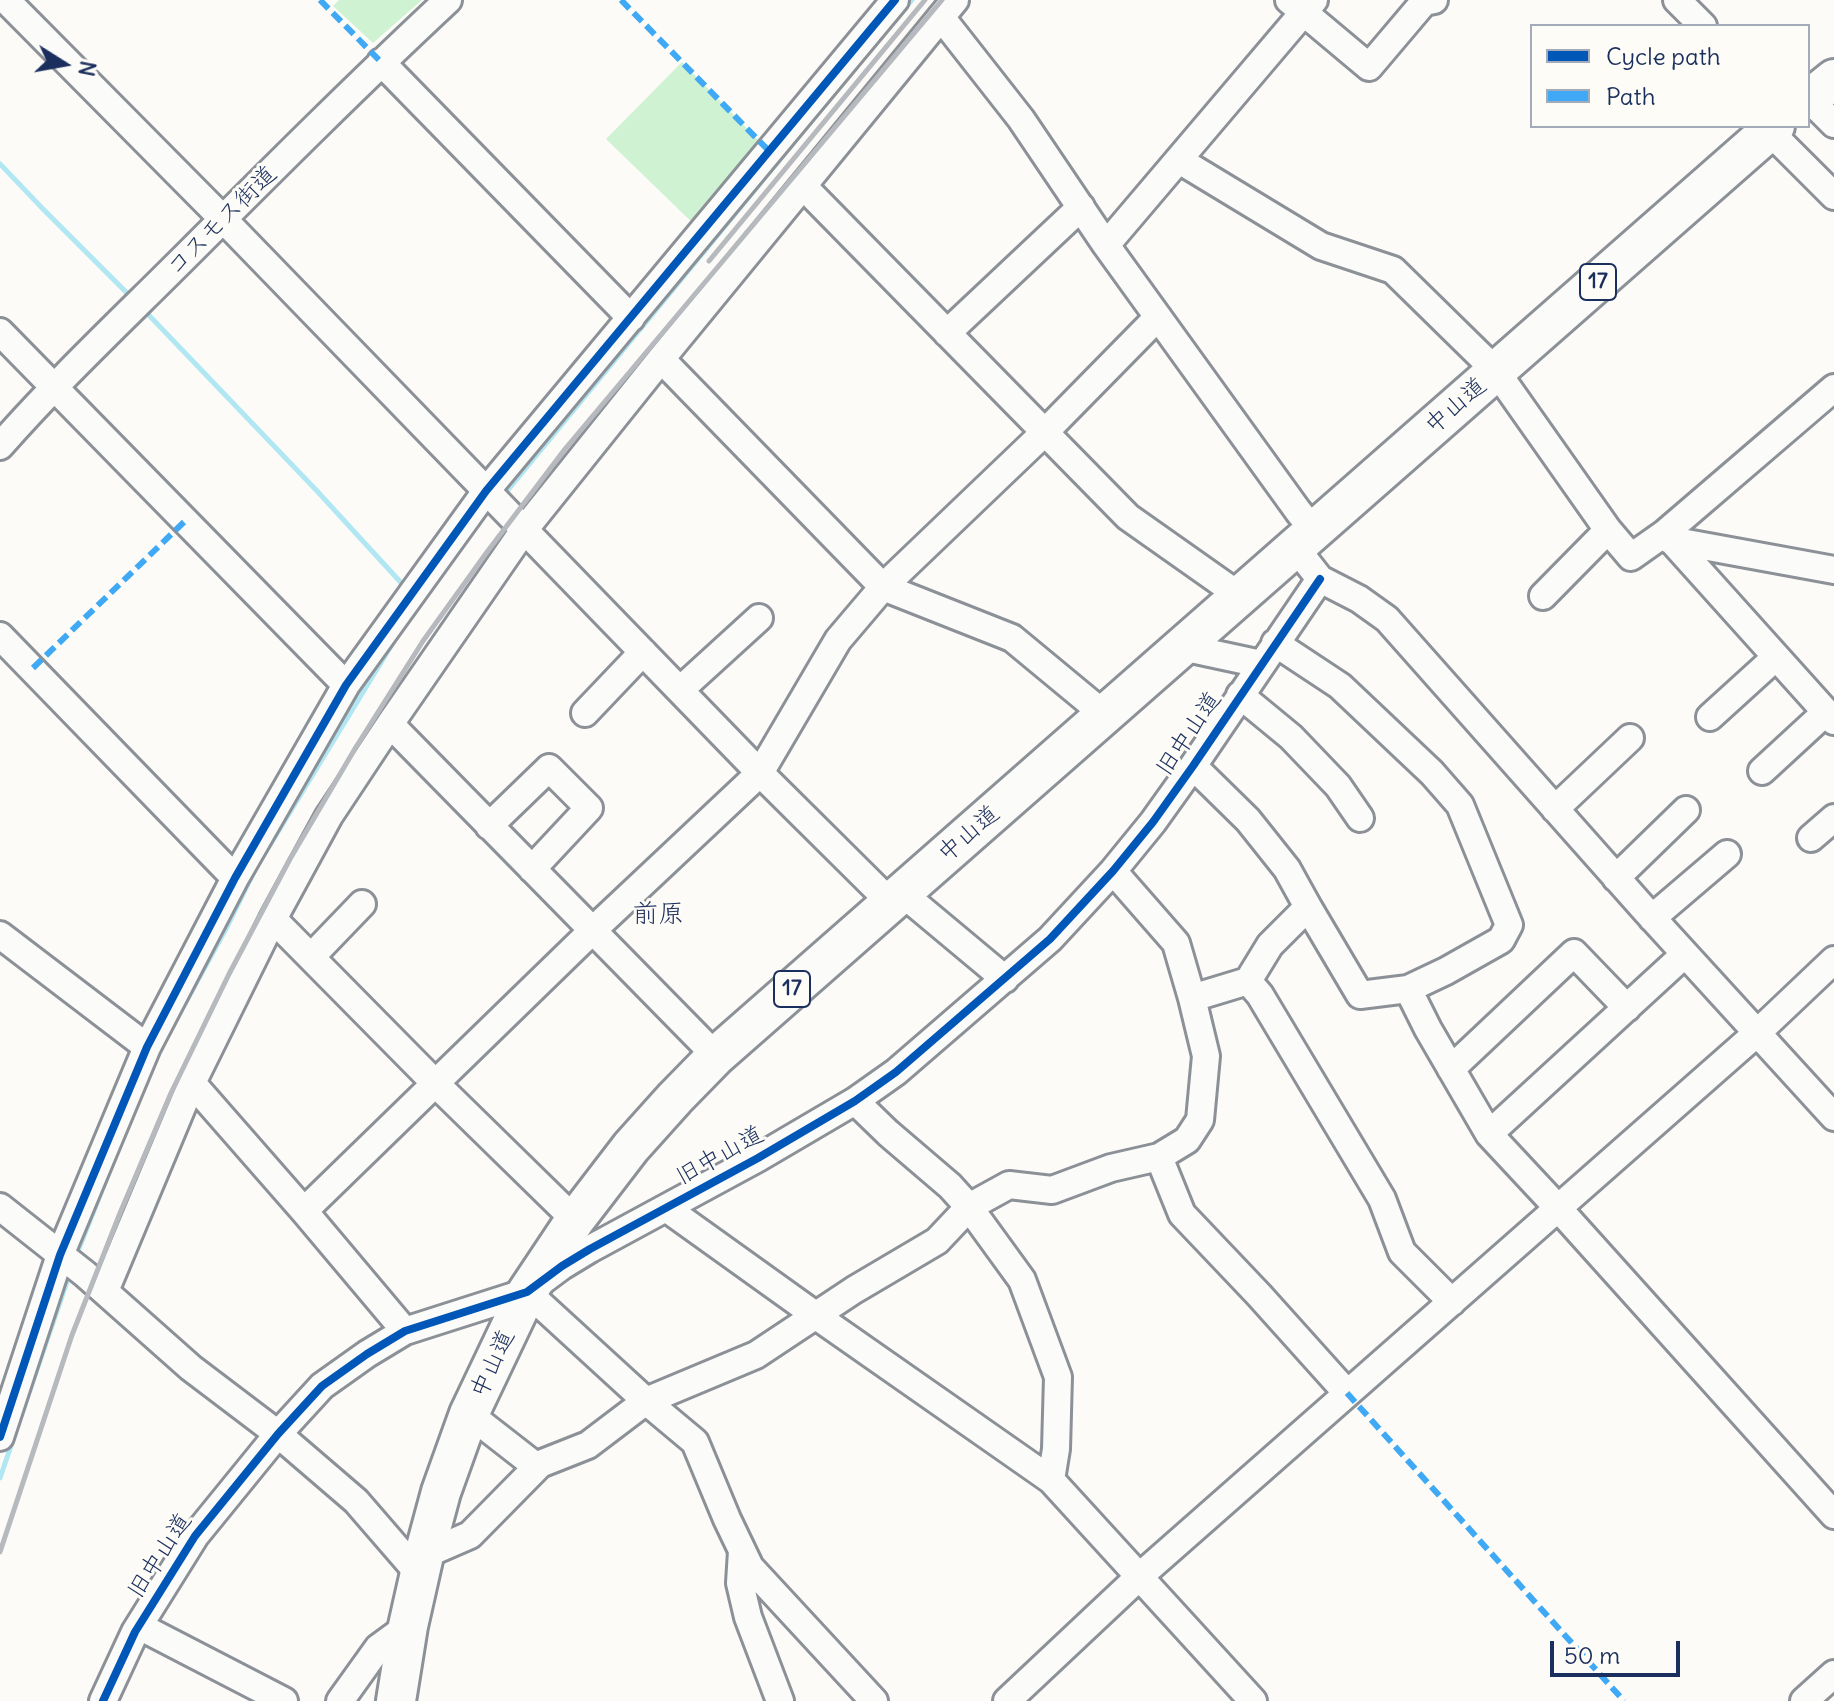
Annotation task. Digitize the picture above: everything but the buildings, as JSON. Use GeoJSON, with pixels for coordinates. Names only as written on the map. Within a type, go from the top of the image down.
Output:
{"type":"FeatureCollection","features":[{"type":"Feature","properties":{"kind":"highway","name":"中山道"},"geometry":{"type":"LineString","coordinates":[[396,1701],[422,1565],[441,1492],[469,1414],[527,1292],[575,1220],[631,1147],[716,1056],[1772,128]]}},
{"type":"Feature","properties":{"kind":"street"},"geometry":{"type":"LineString","coordinates":[[6,0],[223,219],[760,773],[896,898],[1005,979]]}},
{"type":"Feature","properties":{"kind":"street","name":"コスモス街道"},"geometry":{"type":"LineString","coordinates":[[0,446],[54,387],[381,62],[448,0]]}},
{"type":"Feature","properties":{"kind":"street"},"geometry":{"type":"LineString","coordinates":[[0,1437],[5,1403],[60,1255],[147,1047],[235,878],[346,685],[486,491],[895,0]]}},
{"type":"Feature","properties":{"kind":"street"},"geometry":{"type":"LineString","coordinates":[[1106,245],[1179,160],[1302,4],[1369,67],[1424,2],[1434,0]]}},
{"type":"Feature","properties":{"kind":"street"},"geometry":{"type":"LineString","coordinates":[[1677,0],[1701,24]]}},
{"type":"Feature","properties":{"kind":"street"},"geometry":{"type":"LineString","coordinates":[[105,1291],[192,1083],[273,919],[329,816],[524,530],[948,8],[1304,538],[1320,579],[1359,599],[1387,619],[1616,878],[1834,1117]]}},
{"type":"Feature","properties":{"kind":"street"},"geometry":{"type":"LineString","coordinates":[[381,62],[631,318]]}},
{"type":"Feature","properties":{"kind":"street"},"geometry":{"type":"LineString","coordinates":[[1772,128],[1834,196]]}},
{"type":"Feature","properties":{"kind":"street"},"geometry":{"type":"LineString","coordinates":[[1179,160],[1321,246],[1393,270],[1496,371],[1608,530],[1631,557],[1668,537],[1834,388]]}},
{"type":"Feature","properties":{"kind":"street"},"geometry":{"type":"LineString","coordinates":[[803,186],[1128,517],[1240,596]]}},
{"type":"Feature","properties":{"kind":"street"},"geometry":{"type":"LineString","coordinates":[[947,333],[1081,207]]}},
{"type":"Feature","properties":{"kind":"street"},"geometry":{"type":"LineString","coordinates":[[304,1211],[592,931],[760,773],[838,640],[883,587],[1044,433],[1158,317]]}},
{"type":"Feature","properties":{"kind":"street"},"geometry":{"type":"LineString","coordinates":[[0,332],[346,685]]}},
{"type":"Feature","properties":{"kind":"street"},"geometry":{"type":"LineString","coordinates":[[661,359],[883,587],[1012,638],[1105,715]]}},
{"type":"Feature","properties":{"kind":"street"},"geometry":{"type":"LineString","coordinates":[[1543,596],[1608,530]]}},
{"type":"Feature","properties":{"kind":"street"},"geometry":{"type":"LineString","coordinates":[[1668,537],[1834,570]]}},
{"type":"Feature","properties":{"kind":"street"},"geometry":{"type":"LineString","coordinates":[[1668,537],[1830,717],[1762,771]]}},
{"type":"Feature","properties":{"kind":"street","name":"旧中山道"},"geometry":{"type":"LineString","coordinates":[[103,1701],[139,1626],[195,1536],[278,1434],[322,1386],[405,1331],[527,1292],[590,1249],[758,1158],[855,1101],[896,1072],[1050,939],[1113,871],[1193,766],[1320,579]]}},
{"type":"Feature","properties":{"kind":"street"},"geometry":{"type":"LineString","coordinates":[[680,690],[759,618]]}},
{"type":"Feature","properties":{"kind":"street"},"geometry":{"type":"LineString","coordinates":[[0,636],[235,878]]}},
{"type":"Feature","properties":{"kind":"street"},"geometry":{"type":"LineString","coordinates":[[1182,647],[1268,653],[1340,686],[1432,773],[1460,805],[1509,925],[1501,940],[1408,989],[1360,995],[1287,869],[1248,820],[1193,766]]}},
{"type":"Feature","properties":{"kind":"street"},"geometry":{"type":"LineString","coordinates":[[585,713],[643,652]]}},
{"type":"Feature","properties":{"kind":"street"},"geometry":{"type":"LineString","coordinates":[[1710,717],[1776,657]]}},
{"type":"Feature","properties":{"kind":"street"},"geometry":{"type":"LineString","coordinates":[[1240,695],[1291,737],[1338,786],[1360,818]]}},
{"type":"Feature","properties":{"kind":"street"},"geometry":{"type":"LineString","coordinates":[[390,724],[716,1056]]}},
{"type":"Feature","properties":{"kind":"street"},"geometry":{"type":"LineString","coordinates":[[1555,809],[1630,738]]}},
{"type":"Feature","properties":{"kind":"street"},"geometry":{"type":"LineString","coordinates":[[489,826],[549,768],[589,808],[532,869]]}},
{"type":"Feature","properties":{"kind":"street"},"geometry":{"type":"LineString","coordinates":[[1616,878],[1686,810]]}},
{"type":"Feature","properties":{"kind":"street"},"geometry":{"type":"LineString","coordinates":[[1811,838],[1834,818]]}},
{"type":"Feature","properties":{"kind":"street"},"geometry":{"type":"LineString","coordinates":[[1652,918],[1727,854]]}},
{"type":"Feature","properties":{"kind":"street"},"geometry":{"type":"LineString","coordinates":[[0,1207],[105,1291],[191,1368],[278,1434],[356,1501],[422,1565],[470,1535],[540,1464],[588,1445],[646,1401],[756,1355],[854,1290],[937,1241],[969,1207],[1009,1185],[1052,1190],[1111,1168],[1159,1157],[1187,1140],[1200,1120],[1206,1056],[1192,998],[1176,943],[1113,871]]}},
{"type":"Feature","properties":{"kind":"street"},"geometry":{"type":"LineString","coordinates":[[311,957],[362,904]]}},
{"type":"Feature","properties":{"kind":"street"},"geometry":{"type":"LineString","coordinates":[[1192,998],[1248,981],[1270,945],[1308,907]]}},
{"type":"Feature","properties":{"kind":"street"},"geometry":{"type":"LineString","coordinates":[[273,919],[575,1220]]}},
{"type":"Feature","properties":{"kind":"street"},"geometry":{"type":"LineString","coordinates":[[0,935],[147,1047]]}},
{"type":"Feature","properties":{"kind":"street"},"geometry":{"type":"LineString","coordinates":[[1451,1069],[1574,953],[1627,1008]]}},
{"type":"Feature","properties":{"kind":"street"},"geometry":{"type":"LineString","coordinates":[[1489,1134],[1685,954]]}},
{"type":"Feature","properties":{"kind":"street"},"geometry":{"type":"LineString","coordinates":[[1007,1701],[1140,1576],[1757,1033],[1834,960]]}},
{"type":"Feature","properties":{"kind":"street"},"geometry":{"type":"LineString","coordinates":[[1248,981],[1260,995],[1382,1199],[1402,1252],[1452,1302]]}},
{"type":"Feature","properties":{"kind":"street"},"geometry":{"type":"LineString","coordinates":[[1408,989],[1489,1134],[1834,1515]]}},
{"type":"Feature","properties":{"kind":"street"},"geometry":{"type":"LineString","coordinates":[[192,1083],[405,1331]]}},
{"type":"Feature","properties":{"kind":"street"},"geometry":{"type":"LineString","coordinates":[[855,1101],[950,1186],[1022,1280],[1058,1377],[1056,1449],[1051,1480]]}},
{"type":"Feature","properties":{"kind":"street"},"geometry":{"type":"LineString","coordinates":[[1159,1157],[1182,1214],[1347,1393]]}},
{"type":"Feature","properties":{"kind":"street"},"geometry":{"type":"LineString","coordinates":[[666,1208],[1051,1480],[1253,1701]]}},
{"type":"Feature","properties":{"kind":"street"},"geometry":{"type":"LineString","coordinates":[[527,1292],[695,1442],[750,1567],[874,1701]]}},
{"type":"Feature","properties":{"kind":"street"},"geometry":{"type":"LineString","coordinates":[[469,1414],[537,1467]]}},
{"type":"Feature","properties":{"kind":"street"},"geometry":{"type":"LineString","coordinates":[[742,1551],[740,1583],[748,1617],[780,1701]]}},
{"type":"Feature","properties":{"kind":"street"},"geometry":{"type":"LineString","coordinates":[[139,1626],[284,1701]]}},
{"type":"Feature","properties":{"kind":"street"},"geometry":{"type":"LineString","coordinates":[[340,1701],[378,1648],[408,1626]]}},
{"type":"Feature","properties":{"kind":"street"},"geometry":{"type":"LineString","coordinates":[[1804,1701],[1834,1674]]}},
{"type":"Feature","properties":{"kind":"green space"},"geometry":{"type":"Polygon","coordinates":[[[339,0],[422,0],[373,43],[333,6],[339,0]]]}},
{"type":"Feature","properties":{"kind":"green space"},"geometry":{"type":"Polygon","coordinates":[[[682,62],[769,151],[702,232],[606,139],[682,62]]]}},
{"type":"Feature","properties":{"kind":"waterway"},"geometry":{"type":"LineString","coordinates":[[902,12],[912,0]]}},
{"type":"Feature","properties":{"kind":"waterway"},"geometry":{"type":"LineString","coordinates":[[503,496],[852,72]]}},
{"type":"Feature","properties":{"kind":"waterway"},"geometry":{"type":"LineString","coordinates":[[0,164],[133,299]]}},
{"type":"Feature","properties":{"kind":"waterway"},"geometry":{"type":"LineString","coordinates":[[143,309],[405,587]]}},
{"type":"Feature","properties":{"kind":"waterway"},"geometry":{"type":"LineString","coordinates":[[170,1031],[256,868],[396,638]]}},
{"type":"Feature","properties":{"kind":"waterway"},"geometry":{"type":"LineString","coordinates":[[76,1256],[112,1165]]}},
{"type":"Feature","properties":{"kind":"waterway"},"geometry":{"type":"LineString","coordinates":[[0,1478],[70,1273]]}},
{"type":"Feature","properties":{"kind":"railway"},"geometry":{"type":"LineString","coordinates":[[709,261],[925,0]]}},
{"type":"Feature","properties":{"kind":"railway"},"geometry":{"type":"LineString","coordinates":[[0,1552],[72,1335],[171,1093],[290,859],[356,747],[423,641],[565,449],[942,0]]}},
{"type":"Feature","properties":{"kind":"marked path"},"geometry":{"type":"LineString","coordinates":[[320,0],[381,62]]}},
{"type":"Feature","properties":{"kind":"marked path"},"geometry":{"type":"LineString","coordinates":[[621,0],[769,151]]}},
{"type":"Feature","properties":{"kind":"marked path"},"geometry":{"type":"LineString","coordinates":[[33,668],[185,521]]}},
{"type":"Feature","properties":{"kind":"marked path"},"geometry":{"type":"LineString","coordinates":[[1347,1393],[1624,1701]]}},
{"type":"Feature","properties":{"kind":"cycle path"},"geometry":{"type":"LineString","coordinates":[[0,1437],[60,1255],[147,1047],[235,878],[346,685],[486,491],[895,0]]}},
{"type":"Feature","properties":{"kind":"cycle path"},"geometry":{"type":"LineString","coordinates":[[103,1701],[135,1632],[195,1536],[278,1434],[322,1386],[405,1331],[527,1292],[590,1249],[758,1158],[855,1101],[896,1072],[1050,939],[1113,871],[1193,766],[1320,579]]}},
{"type":"Feature","properties":{"kind":"district","name":"前原"},"geometry":{"type":"Point","coordinates":[658,915]}}]}
